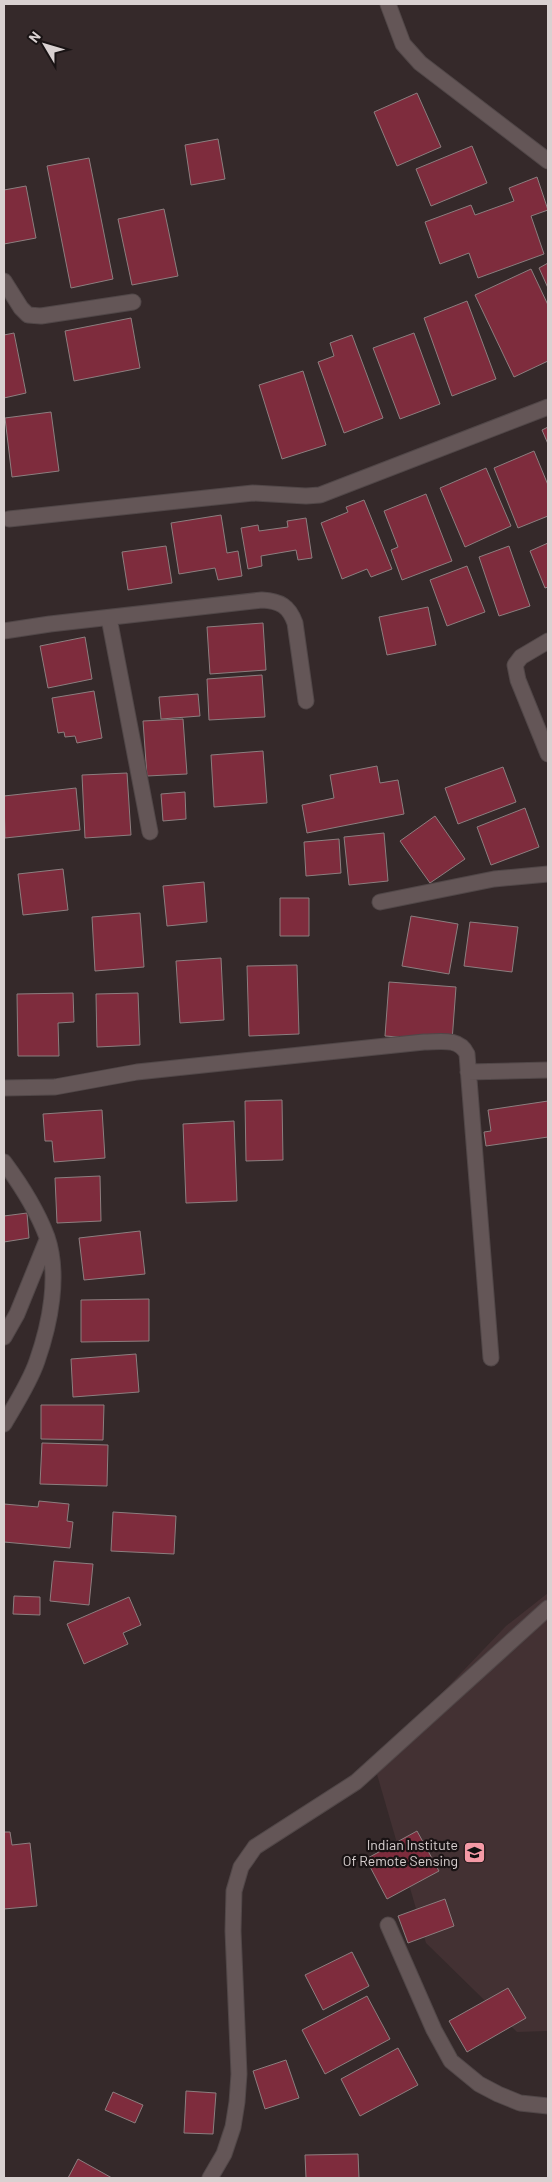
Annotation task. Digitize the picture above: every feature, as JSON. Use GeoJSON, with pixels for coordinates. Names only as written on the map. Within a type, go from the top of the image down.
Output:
{"type":"FeatureCollection","features":[{"type":"Feature","properties":{"kind":"street"},"geometry":{"type":"LineString","coordinates":[[388,4],[403,44],[420,63],[548,161]]}},
{"type":"Feature","properties":{"kind":"street"},"geometry":{"type":"LineString","coordinates":[[4,282],[20,308],[28,315],[40,316],[132,302]]}},
{"type":"Feature","properties":{"kind":"street"},"geometry":{"type":"LineString","coordinates":[[9,519],[253,493],[320,495],[548,407]]}},
{"type":"Feature","properties":{"kind":"street"},"geometry":{"type":"LineString","coordinates":[[4,631],[262,600],[274,601],[285,605],[291,612],[295,623],[306,701]]}},
{"type":"Feature","properties":{"kind":"street"},"geometry":{"type":"LineString","coordinates":[[109,618],[150,832]]}},
{"type":"Feature","properties":{"kind":"street"},"geometry":{"type":"LineString","coordinates":[[548,641],[521,657],[515,665],[518,680],[548,754]]}},
{"type":"Feature","properties":{"kind":"street"},"geometry":{"type":"LineString","coordinates":[[380,902],[494,878],[548,874]]}},
{"type":"Feature","properties":{"kind":"street"},"geometry":{"type":"LineString","coordinates":[[4,1088],[55,1088],[137,1072],[424,1042],[458,1043],[464,1048],[468,1072],[491,1358]]}},
{"type":"Feature","properties":{"kind":"street"},"geometry":{"type":"LineString","coordinates":[[468,1072],[548,1070]]}},
{"type":"Feature","properties":{"kind":"street"},"geometry":{"type":"LineString","coordinates":[[4,1162],[23,1188],[48,1240],[53,1271],[49,1318],[37,1362],[4,1424]]}},
{"type":"Feature","properties":{"kind":"street"},"geometry":{"type":"LineString","coordinates":[[4,1338],[17,1314],[48,1240]]}},
{"type":"Feature","properties":{"kind":"street"},"geometry":{"type":"LineString","coordinates":[[210,2178],[224,2154],[234,2127],[237,2102],[239,2074],[233,1931],[234,1891],[241,1867],[255,1847],[356,1782],[548,1608]]}},
{"type":"Feature","properties":{"kind":"street"},"geometry":{"type":"LineString","coordinates":[[388,1925],[434,2030],[451,2061],[479,2084],[498,2094],[520,2103],[548,2106]]}},
{"type":"Feature","properties":{"kind":"shaded area","name":"Indian Institute Of Remote Sensing"},"geometry":{"type":"Polygon","coordinates":[[[548,1593],[548,2031],[517,2032],[426,1943],[374,1764],[506,1626],[548,1593]]]}},
{"type":"Feature","properties":{"kind":"building"},"geometry":{"type":"Polygon","coordinates":[[[417,93],[441,147],[397,166],[374,112],[417,93]]]}},
{"type":"Feature","properties":{"kind":"building"},"geometry":{"type":"Polygon","coordinates":[[[218,139],[225,179],[191,185],[185,145],[218,139]]]}},
{"type":"Feature","properties":{"kind":"building"},"geometry":{"type":"Polygon","coordinates":[[[472,146],[487,183],[431,206],[416,169],[472,146]]]}},
{"type":"Feature","properties":{"kind":"building"},"geometry":{"type":"Polygon","coordinates":[[[89,158],[113,279],[71,288],[47,166],[89,158]]]}},
{"type":"Feature","properties":{"kind":"building"},"geometry":{"type":"Polygon","coordinates":[[[537,177],[548,210],[531,216],[544,254],[478,278],[469,253],[440,264],[425,222],[471,205],[475,215],[514,201],[509,188],[537,177]]]}},
{"type":"Feature","properties":{"kind":"building"},"geometry":{"type":"Polygon","coordinates":[[[26,186],[36,238],[4,244],[4,190],[26,186]]]}},
{"type":"Feature","properties":{"kind":"building"},"geometry":{"type":"Polygon","coordinates":[[[164,209],[178,276],[132,285],[118,219],[164,209]]]}},
{"type":"Feature","properties":{"kind":"building"},"geometry":{"type":"Polygon","coordinates":[[[548,263],[548,288],[539,268],[548,263]]]}},
{"type":"Feature","properties":{"kind":"building"},"geometry":{"type":"Polygon","coordinates":[[[531,269],[548,305],[548,361],[514,377],[475,295],[531,269]]]}},
{"type":"Feature","properties":{"kind":"building"},"geometry":{"type":"Polygon","coordinates":[[[467,301],[496,379],[452,396],[424,318],[467,301]]]}},
{"type":"Feature","properties":{"kind":"building"},"geometry":{"type":"Polygon","coordinates":[[[131,318],[140,368],[74,381],[65,331],[131,318]]]}},
{"type":"Feature","properties":{"kind":"building"},"geometry":{"type":"Polygon","coordinates":[[[14,333],[26,393],[4,398],[4,335],[14,333]]]}},
{"type":"Feature","properties":{"kind":"building"},"geometry":{"type":"Polygon","coordinates":[[[414,333],[440,404],[400,419],[373,348],[414,333]]]}},
{"type":"Feature","properties":{"kind":"building"},"geometry":{"type":"Polygon","coordinates":[[[352,335],[383,418],[344,433],[318,362],[334,356],[330,343],[352,335]]]}},
{"type":"Feature","properties":{"kind":"building"},"geometry":{"type":"Polygon","coordinates":[[[303,371],[326,445],[282,459],[259,385],[303,371]]]}},
{"type":"Feature","properties":{"kind":"building"},"geometry":{"type":"Polygon","coordinates":[[[51,412],[59,471],[12,477],[5,418],[51,412]]]}},
{"type":"Feature","properties":{"kind":"building"},"geometry":{"type":"Polygon","coordinates":[[[548,427],[548,444],[542,430],[548,427]]]}},
{"type":"Feature","properties":{"kind":"building"},"geometry":{"type":"Polygon","coordinates":[[[534,451],[548,485],[548,516],[518,528],[494,468],[534,451]]]}},
{"type":"Feature","properties":{"kind":"building"},"geometry":{"type":"Polygon","coordinates":[[[486,468],[511,526],[465,547],[440,488],[486,468]]]}},
{"type":"Feature","properties":{"kind":"building"},"geometry":{"type":"Polygon","coordinates":[[[426,494],[452,561],[402,580],[391,550],[398,547],[384,511],[426,494]]]}},
{"type":"Feature","properties":{"kind":"building"},"geometry":{"type":"Polygon","coordinates":[[[364,500],[392,569],[371,577],[367,569],[342,579],[321,523],[348,512],[346,507],[364,500]]]}},
{"type":"Feature","properties":{"kind":"building"},"geometry":{"type":"Polygon","coordinates":[[[221,515],[227,553],[238,551],[242,576],[218,580],[215,568],[179,574],[171,523],[221,515]]]}},
{"type":"Feature","properties":{"kind":"building"},"geometry":{"type":"Polygon","coordinates":[[[306,518],[312,558],[298,560],[296,550],[261,556],[262,566],[248,569],[241,528],[258,525],[259,531],[288,527],[287,521],[306,518]]]}},
{"type":"Feature","properties":{"kind":"building"},"geometry":{"type":"Polygon","coordinates":[[[548,543],[548,587],[545,588],[530,551],[548,543]]]}},
{"type":"Feature","properties":{"kind":"building"},"geometry":{"type":"Polygon","coordinates":[[[166,546],[172,583],[128,590],[122,552],[166,546]]]}},
{"type":"Feature","properties":{"kind":"building"},"geometry":{"type":"Polygon","coordinates":[[[509,546],[530,606],[499,616],[479,557],[509,546]]]}},
{"type":"Feature","properties":{"kind":"building"},"geometry":{"type":"Polygon","coordinates":[[[467,566],[485,612],[447,626],[430,580],[467,566]]]}},
{"type":"Feature","properties":{"kind":"building"},"geometry":{"type":"Polygon","coordinates":[[[428,607],[436,645],[387,655],[379,617],[428,607]]]}},
{"type":"Feature","properties":{"kind":"building"},"geometry":{"type":"Polygon","coordinates":[[[263,623],[266,670],[210,674],[207,627],[263,623]]]}},
{"type":"Feature","properties":{"kind":"building"},"geometry":{"type":"Polygon","coordinates":[[[85,637],[92,679],[48,688],[40,646],[85,637]]]}},
{"type":"Feature","properties":{"kind":"building"},"geometry":{"type":"Polygon","coordinates":[[[262,675],[265,717],[209,720],[207,679],[262,675]]]}},
{"type":"Feature","properties":{"kind":"building"},"geometry":{"type":"Polygon","coordinates":[[[94,691],[102,738],[77,743],[75,736],[65,737],[64,732],[58,733],[52,698],[94,691]]]}},
{"type":"Feature","properties":{"kind":"building"},"geometry":{"type":"Polygon","coordinates":[[[198,694],[200,716],[161,719],[159,697],[198,694]]]}},
{"type":"Feature","properties":{"kind":"building"},"geometry":{"type":"Polygon","coordinates":[[[183,719],[187,774],[147,776],[143,721],[183,719]]]}},
{"type":"Feature","properties":{"kind":"building"},"geometry":{"type":"Polygon","coordinates":[[[263,751],[267,803],[214,807],[211,755],[263,751]]]}},
{"type":"Feature","properties":{"kind":"building"},"geometry":{"type":"Polygon","coordinates":[[[377,766],[380,783],[398,780],[404,814],[307,833],[302,805],[334,798],[330,775],[377,766]]]}},
{"type":"Feature","properties":{"kind":"building"},"geometry":{"type":"Polygon","coordinates":[[[503,767],[516,802],[458,824],[445,788],[503,767]]]}},
{"type":"Feature","properties":{"kind":"building"},"geometry":{"type":"Polygon","coordinates":[[[127,773],[131,835],[85,838],[82,775],[127,773]]]}},
{"type":"Feature","properties":{"kind":"building"},"geometry":{"type":"Polygon","coordinates":[[[76,788],[80,830],[5,838],[4,796],[76,788]]]}},
{"type":"Feature","properties":{"kind":"building"},"geometry":{"type":"Polygon","coordinates":[[[185,792],[186,819],[163,821],[161,794],[185,792]]]}},
{"type":"Feature","properties":{"kind":"building"},"geometry":{"type":"Polygon","coordinates":[[[525,808],[539,847],[491,865],[477,827],[525,808]]]}},
{"type":"Feature","properties":{"kind":"building"},"geometry":{"type":"Polygon","coordinates":[[[435,816],[465,859],[430,883],[400,841],[435,816]]]}},
{"type":"Feature","properties":{"kind":"building"},"geometry":{"type":"Polygon","coordinates":[[[384,833],[388,881],[349,885],[344,837],[384,833]]]}},
{"type":"Feature","properties":{"kind":"building"},"geometry":{"type":"Polygon","coordinates":[[[339,839],[341,873],[306,876],[304,842],[339,839]]]}},
{"type":"Feature","properties":{"kind":"building"},"geometry":{"type":"Polygon","coordinates":[[[63,869],[68,910],[23,915],[18,874],[63,869]]]}},
{"type":"Feature","properties":{"kind":"building"},"geometry":{"type":"Polygon","coordinates":[[[204,882],[207,922],[167,926],[163,886],[204,882]]]}},
{"type":"Feature","properties":{"kind":"building"},"geometry":{"type":"Polygon","coordinates":[[[280,898],[309,898],[309,936],[280,936],[280,898]]]}},
{"type":"Feature","properties":{"kind":"building"},"geometry":{"type":"Polygon","coordinates":[[[140,913],[144,967],[95,971],[92,917],[140,913]]]}},
{"type":"Feature","properties":{"kind":"building"},"geometry":{"type":"Polygon","coordinates":[[[411,916],[458,924],[449,974],[402,966],[411,916]]]}},
{"type":"Feature","properties":{"kind":"building"},"geometry":{"type":"Polygon","coordinates":[[[470,922],[518,927],[512,972],[464,966],[470,922]]]}},
{"type":"Feature","properties":{"kind":"building"},"geometry":{"type":"Polygon","coordinates":[[[221,958],[224,1020],[180,1023],[176,961],[221,958]]]}},
{"type":"Feature","properties":{"kind":"building"},"geometry":{"type":"Polygon","coordinates":[[[297,965],[299,1034],[249,1036],[247,966],[297,965]]]}},
{"type":"Feature","properties":{"kind":"building"},"geometry":{"type":"Polygon","coordinates":[[[389,982],[456,987],[452,1041],[385,1036],[389,982]]]}},
{"type":"Feature","properties":{"kind":"building"},"geometry":{"type":"Polygon","coordinates":[[[73,993],[74,1022],[58,1023],[59,1056],[18,1056],[17,994],[73,993]]]}},
{"type":"Feature","properties":{"kind":"building"},"geometry":{"type":"Polygon","coordinates":[[[138,993],[140,1045],[97,1047],[96,994],[138,993]]]}},
{"type":"Feature","properties":{"kind":"building"},"geometry":{"type":"Polygon","coordinates":[[[282,1100],[283,1160],[246,1161],[245,1101],[282,1100]]]}},
{"type":"Feature","properties":{"kind":"building"},"geometry":{"type":"Polygon","coordinates":[[[548,1101],[548,1137],[486,1146],[484,1132],[491,1131],[488,1110],[548,1101]]]}},
{"type":"Feature","properties":{"kind":"building"},"geometry":{"type":"Polygon","coordinates":[[[102,1110],[105,1158],[54,1162],[52,1141],[45,1141],[43,1114],[102,1110]]]}},
{"type":"Feature","properties":{"kind":"building"},"geometry":{"type":"Polygon","coordinates":[[[234,1121],[237,1201],[186,1203],[183,1124],[234,1121]]]}},
{"type":"Feature","properties":{"kind":"building"},"geometry":{"type":"Polygon","coordinates":[[[100,1176],[101,1221],[57,1223],[55,1178],[100,1176]]]}},
{"type":"Feature","properties":{"kind":"building"},"geometry":{"type":"Polygon","coordinates":[[[27,1213],[29,1238],[4,1242],[4,1216],[27,1213]]]}},
{"type":"Feature","properties":{"kind":"building"},"geometry":{"type":"Polygon","coordinates":[[[140,1231],[145,1274],[84,1280],[79,1238],[140,1231]]]}},
{"type":"Feature","properties":{"kind":"building"},"geometry":{"type":"Polygon","coordinates":[[[149,1299],[149,1341],[81,1342],[81,1300],[149,1299]]]}},
{"type":"Feature","properties":{"kind":"building"},"geometry":{"type":"Polygon","coordinates":[[[136,1354],[139,1392],[73,1397],[71,1359],[136,1354]]]}},
{"type":"Feature","properties":{"kind":"building"},"geometry":{"type":"Polygon","coordinates":[[[41,1405],[104,1405],[103,1440],[41,1439],[41,1405]]]}},
{"type":"Feature","properties":{"kind":"building"},"geometry":{"type":"Polygon","coordinates":[[[42,1443],[108,1445],[107,1486],[40,1484],[42,1443]]]}},
{"type":"Feature","properties":{"kind":"building"},"geometry":{"type":"Polygon","coordinates":[[[39,1501],[69,1504],[67,1521],[73,1522],[70,1548],[4,1542],[4,1504],[38,1507],[39,1501]]]}},
{"type":"Feature","properties":{"kind":"building"},"geometry":{"type":"Polygon","coordinates":[[[113,1512],[176,1516],[174,1554],[111,1551],[113,1512]]]}},
{"type":"Feature","properties":{"kind":"building"},"geometry":{"type":"Polygon","coordinates":[[[54,1561],[93,1564],[89,1605],[50,1601],[54,1561]]]}},
{"type":"Feature","properties":{"kind":"building"},"geometry":{"type":"Polygon","coordinates":[[[14,1596],[40,1597],[40,1615],[13,1614],[14,1596]]]}},
{"type":"Feature","properties":{"kind":"building"},"geometry":{"type":"Polygon","coordinates":[[[129,1597],[141,1625],[123,1633],[128,1644],[84,1664],[67,1624],[129,1597]]]}},
{"type":"Feature","properties":{"kind":"building"},"geometry":{"type":"Polygon","coordinates":[[[417,1831],[439,1871],[387,1899],[366,1859],[417,1831]]]}},
{"type":"Feature","properties":{"kind":"building"},"geometry":{"type":"Polygon","coordinates":[[[4,1832],[10,1832],[12,1845],[30,1843],[37,1906],[4,1909],[4,1832]]]}},
{"type":"Feature","properties":{"kind":"building"},"geometry":{"type":"Polygon","coordinates":[[[445,1899],[454,1926],[408,1943],[398,1916],[445,1899]]]}},
{"type":"Feature","properties":{"kind":"building"},"geometry":{"type":"Polygon","coordinates":[[[352,1952],[369,1986],[323,2010],[305,1975],[352,1952]]]}},
{"type":"Feature","properties":{"kind":"building"},"geometry":{"type":"Polygon","coordinates":[[[508,1988],[526,2018],[467,2052],[449,2021],[508,1988]]]}},
{"type":"Feature","properties":{"kind":"building"},"geometry":{"type":"Polygon","coordinates":[[[367,1996],[390,2039],[325,2074],[302,2030],[367,1996]]]}},
{"type":"Feature","properties":{"kind":"building"},"geometry":{"type":"Polygon","coordinates":[[[398,2048],[418,2085],[360,2116],[341,2079],[398,2048]]]}},
{"type":"Feature","properties":{"kind":"building"},"geometry":{"type":"Polygon","coordinates":[[[286,2060],[299,2098],[265,2109],[253,2071],[286,2060]]]}},
{"type":"Feature","properties":{"kind":"building"},"geometry":{"type":"Polygon","coordinates":[[[186,2091],[216,2093],[213,2134],[184,2133],[186,2091]]]}},
{"type":"Feature","properties":{"kind":"building"},"geometry":{"type":"Polygon","coordinates":[[[113,2092],[143,2105],[135,2123],[105,2110],[113,2092]]]}},
{"type":"Feature","properties":{"kind":"building"},"geometry":{"type":"Polygon","coordinates":[[[358,2154],[359,2178],[306,2178],[305,2155],[358,2154]]]}},
{"type":"Feature","properties":{"kind":"building"},"geometry":{"type":"Polygon","coordinates":[[[78,2159],[112,2178],[68,2178],[78,2159]]]}},
{"type":"Feature","properties":{"kind":"place","name":"Indian Institute Of Remote Sensing"},"geometry":{"type":"Point","coordinates":[474,1853]}}]}
